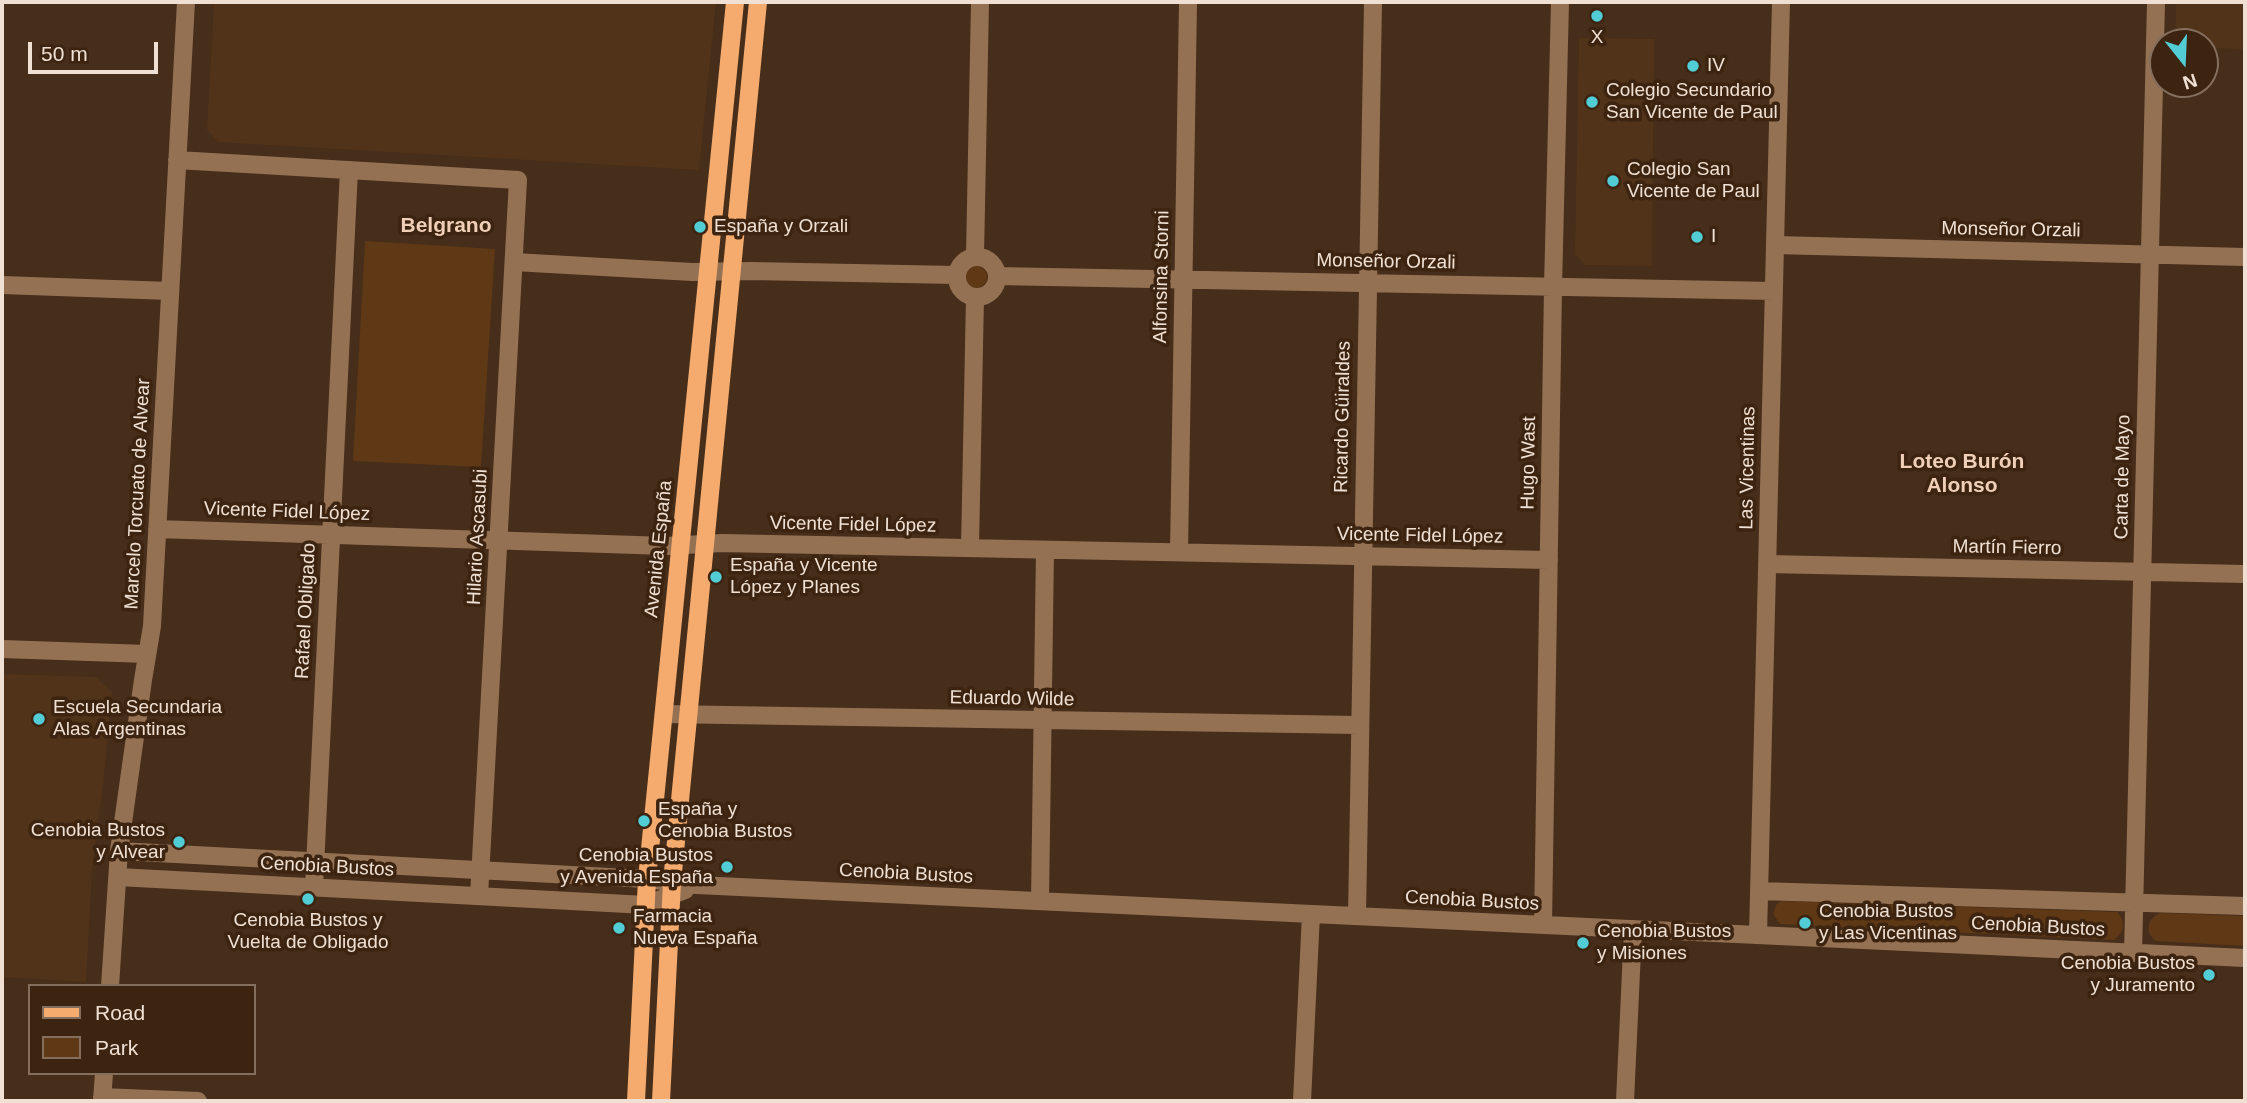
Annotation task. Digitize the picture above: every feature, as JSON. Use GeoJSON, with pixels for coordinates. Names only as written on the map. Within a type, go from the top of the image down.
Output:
{"type":"FeatureCollection","features":[{"type":"Feature","properties":{"kind":"main road","name":"Avenida España"},"geometry":{"type":"LineString","coordinates":[[636,1101],[647,880],[735,2]]}},
{"type":"Feature","properties":{"kind":"main road"},"geometry":{"type":"LineString","coordinates":[[661,1101],[671,889],[758,2]]}},
{"type":"Feature","properties":{"kind":"street","name":"Marcelo Torcuato de Alvear"},"geometry":{"type":"LineString","coordinates":[[110,984],[120,851],[152,626],[186,2]]}},
{"type":"Feature","properties":{"kind":"street"},"geometry":{"type":"LineString","coordinates":[[975,256],[980,2]]}},
{"type":"Feature","properties":{"kind":"street","name":"Alfonsina Storni"},"geometry":{"type":"LineString","coordinates":[[1179,552],[1188,2]]}},
{"type":"Feature","properties":{"kind":"street","name":"Ricardo Güiraldes"},"geometry":{"type":"LineString","coordinates":[[1357,916],[1373,2]]}},
{"type":"Feature","properties":{"kind":"street","name":"Hugo Wast"},"geometry":{"type":"LineString","coordinates":[[1543,925],[1560,2]]}},
{"type":"Feature","properties":{"kind":"street","name":"Las Vicentinas"},"geometry":{"type":"LineString","coordinates":[[1758,935],[1781,2]]}},
{"type":"Feature","properties":{"kind":"street","name":"Carta de Mayo"},"geometry":{"type":"LineString","coordinates":[[2133,953],[2156,2]]}},
{"type":"Feature","properties":{"kind":"street"},"geometry":{"type":"LineString","coordinates":[[177,160],[349,170]]}},
{"type":"Feature","properties":{"kind":"street","name":"Hilario Ascasubi"},"geometry":{"type":"LineString","coordinates":[[349,170],[518,180],[479,896]]}},
{"type":"Feature","properties":{"kind":"street","name":"Rafael Obligado"},"geometry":{"type":"LineString","coordinates":[[314,887],[349,170]]}},
{"type":"Feature","properties":{"kind":"street","name":"Monseñor Orzali"},"geometry":{"type":"LineString","coordinates":[[1775,245],[2245,257]]}},
{"type":"Feature","properties":{"kind":"street"},"geometry":{"type":"LineString","coordinates":[[975,256],[992,263],[997,276],[996,284],[989,293],[975,297],[968,296],[960,289],[956,275],[962,263],[975,256]]}},
{"type":"Feature","properties":{"kind":"street"},"geometry":{"type":"LineString","coordinates":[[514,262],[708,272],[956,275]]}},
{"type":"Feature","properties":{"kind":"street","name":"Monseñor Orzali"},"geometry":{"type":"LineString","coordinates":[[997,276],[1774,291]]}},
{"type":"Feature","properties":{"kind":"street"},"geometry":{"type":"LineString","coordinates":[[2,285],[170,291]]}},
{"type":"Feature","properties":{"kind":"street"},"geometry":{"type":"LineString","coordinates":[[970,548],[975,297]]}},
{"type":"Feature","properties":{"kind":"street","name":"Vicente Fidel López"},"geometry":{"type":"LineString","coordinates":[[158,529],[680,545],[1549,560]]}},
{"type":"Feature","properties":{"kind":"street"},"geometry":{"type":"LineString","coordinates":[[1040,901],[1045,550]]}},
{"type":"Feature","properties":{"kind":"street","name":"Martín Fierro"},"geometry":{"type":"LineString","coordinates":[[1767,564],[2245,574]]}},
{"type":"Feature","properties":{"kind":"street"},"geometry":{"type":"LineString","coordinates":[[2,649],[147,654]]}},
{"type":"Feature","properties":{"kind":"street","name":"Eduardo Wilde"},"geometry":{"type":"LineString","coordinates":[[664,714],[1359,725]]}},
{"type":"Feature","properties":{"kind":"street","name":"Cenobia Bustos"},"geometry":{"type":"LineString","coordinates":[[120,851],[647,880],[671,889]]}},
{"type":"Feature","properties":{"kind":"street","name":"Cenobia Bustos"},"geometry":{"type":"LineString","coordinates":[[118,877],[646,905],[671,889],[697,885],[2245,958]]}},
{"type":"Feature","properties":{"kind":"street","name":"Cenobia Bustos"},"geometry":{"type":"LineString","coordinates":[[1759,891],[2245,906]]}},
{"type":"Feature","properties":{"kind":"street"},"geometry":{"type":"LineString","coordinates":[[1302,1101],[1311,914]]}},
{"type":"Feature","properties":{"kind":"street"},"geometry":{"type":"LineString","coordinates":[[1625,1101],[1633,929]]}},
{"type":"Feature","properties":{"kind":"street"},"geometry":{"type":"LineString","coordinates":[[104,1075],[102,1099],[198,1101]]}},
{"type":"Feature","properties":{"kind":"shaded area"},"geometry":{"type":"Polygon","coordinates":[[[214,2],[716,2],[699,170],[218,142],[207,130],[214,2]]]}},
{"type":"Feature","properties":{"kind":"shaded area"},"geometry":{"type":"Polygon","coordinates":[[[2176,2],[2245,2],[2245,49],[2219,48],[2219,28],[2175,28],[2176,2]]]}},
{"type":"Feature","properties":{"kind":"shaded area"},"geometry":{"type":"Polygon","coordinates":[[[1579,38],[1654,39],[1652,266],[1585,265],[1575,254],[1579,38]]]}},
{"type":"Feature","properties":{"kind":"shaded area"},"geometry":{"type":"Polygon","coordinates":[[[2,674],[96,677],[112,692],[92,870],[86,982],[2,977],[2,674]]]}},
{"type":"Feature","properties":{"kind":"green space"},"geometry":{"type":"Polygon","coordinates":[[[365,241],[495,249],[481,467],[353,461],[365,241]]]}},
{"type":"Feature","properties":{"kind":"green space"},"geometry":{"type":"Polygon","coordinates":[[[976,266],[984,269],[987,277],[984,285],[976,288],[968,285],[965,277],[968,269],[976,266]]]}},
{"type":"Feature","properties":{"kind":"green space"},"geometry":{"type":"Polygon","coordinates":[[[1781,901],[2117,912],[2123,926],[2114,940],[1780,924],[1773,914],[1776,905],[1781,901]]]}},
{"type":"Feature","properties":{"kind":"green space"},"geometry":{"type":"Polygon","coordinates":[[[2160,913],[2245,916],[2245,946],[2156,941],[2150,934],[2149,926],[2152,919],[2160,913]]]}},
{"type":"Feature","properties":{"kind":"place","name":"X"},"geometry":{"type":"Point","coordinates":[1597,16]}},
{"type":"Feature","properties":{"kind":"place","name":"IV"},"geometry":{"type":"Point","coordinates":[1693,66]}},
{"type":"Feature","properties":{"kind":"place","name":"Colegio Secundario San Vicente de Paul"},"geometry":{"type":"Point","coordinates":[1592,102]}},
{"type":"Feature","properties":{"kind":"place","name":"Colegio San Vicente de Paul"},"geometry":{"type":"Point","coordinates":[1613,181]}},
{"type":"Feature","properties":{"kind":"place","name":"España y Orzali"},"geometry":{"type":"Point","coordinates":[700,227]}},
{"type":"Feature","properties":{"kind":"place","name":"I"},"geometry":{"type":"Point","coordinates":[1697,237]}},
{"type":"Feature","properties":{"kind":"place","name":"España y Vicente López y Planes"},"geometry":{"type":"Point","coordinates":[716,577]}},
{"type":"Feature","properties":{"kind":"place","name":"Escuela Secundaria Alas Argentinas"},"geometry":{"type":"Point","coordinates":[39,719]}},
{"type":"Feature","properties":{"kind":"place","name":"España y Cenobia Bustos"},"geometry":{"type":"Point","coordinates":[644,821]}},
{"type":"Feature","properties":{"kind":"place","name":"Cenobia Bustos y Alvear"},"geometry":{"type":"Point","coordinates":[179,842]}},
{"type":"Feature","properties":{"kind":"place","name":"Cenobia Bustos y Avenida España"},"geometry":{"type":"Point","coordinates":[727,867]}},
{"type":"Feature","properties":{"kind":"place","name":"Cenobia Bustos y Vuelta de Obligado"},"geometry":{"type":"Point","coordinates":[308,899]}},
{"type":"Feature","properties":{"kind":"place","name":"Cenobia Bustos y Las Vicentinas"},"geometry":{"type":"Point","coordinates":[1805,923]}},
{"type":"Feature","properties":{"kind":"place","name":"Farmacia Nueva España"},"geometry":{"type":"Point","coordinates":[619,928]}},
{"type":"Feature","properties":{"kind":"place","name":"Cenobia Bustos y Misiones"},"geometry":{"type":"Point","coordinates":[1583,943]}},
{"type":"Feature","properties":{"kind":"place","name":"Cenobia Bustos y Juramento"},"geometry":{"type":"Point","coordinates":[2209,975]}},
{"type":"Feature","properties":{"kind":"district","name":"Belgrano"},"geometry":{"type":"Point","coordinates":[446,226]}},
{"type":"Feature","properties":{"kind":"district","name":"Loteo Burón Alonso"},"geometry":{"type":"Point","coordinates":[1962,474]}}]}
